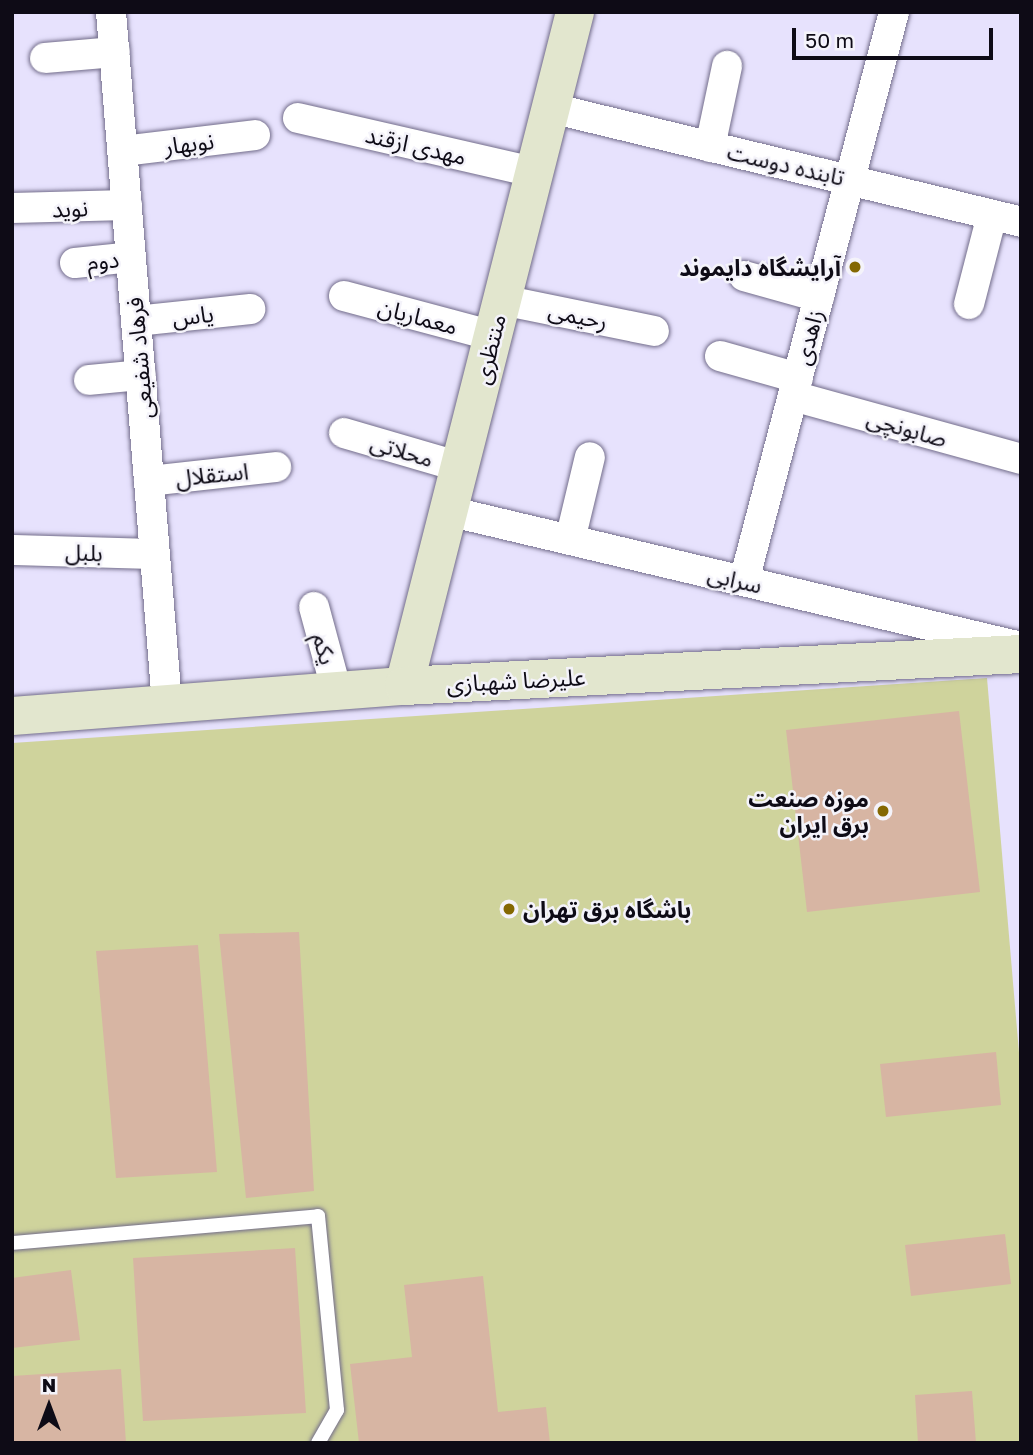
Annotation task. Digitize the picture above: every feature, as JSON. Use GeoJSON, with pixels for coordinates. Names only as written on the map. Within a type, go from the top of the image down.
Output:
{"type":"FeatureCollection","features":[{"type":"Feature","properties":{"kind":"main road","name":"منتظری"},"geometry":{"type":"LineString","coordinates":[[404,686],[575,12]]}},
{"type":"Feature","properties":{"kind":"main road","name":"علیرضا شهبازی"},"geometry":{"type":"LineString","coordinates":[[12,716],[404,686],[1021,654]]}},
{"type":"Feature","properties":{"kind":"street","name":"فرهاد شفیعی"},"geometry":{"type":"LineString","coordinates":[[111,12],[167,704]]}},
{"type":"Feature","properties":{"kind":"street","name":"زاهدی"},"geometry":{"type":"LineString","coordinates":[[744,581],[894,12]]}},
{"type":"Feature","properties":{"kind":"street"},"geometry":{"type":"LineString","coordinates":[[46,58],[114,52]]}},
{"type":"Feature","properties":{"kind":"street"},"geometry":{"type":"LineString","coordinates":[[710,146],[727,66]]}},
{"type":"Feature","properties":{"kind":"street","name":"تابنده دوست"},"geometry":{"type":"LineString","coordinates":[[551,108],[1021,222]]}},
{"type":"Feature","properties":{"kind":"street","name":"مهدی ازقند"},"geometry":{"type":"LineString","coordinates":[[298,118],[534,172]]}},
{"type":"Feature","properties":{"kind":"street","name":"نوبهار"},"geometry":{"type":"LineString","coordinates":[[122,151],[255,135]]}},
{"type":"Feature","properties":{"kind":"street","name":"نوید"},"geometry":{"type":"LineString","coordinates":[[12,208],[127,205]]}},
{"type":"Feature","properties":{"kind":"street"},"geometry":{"type":"LineString","coordinates":[[969,304],[992,215]]}},
{"type":"Feature","properties":{"kind":"street","name":"دوم"},"geometry":{"type":"LineString","coordinates":[[75,263],[131,257]]}},
{"type":"Feature","properties":{"kind":"street"},"geometry":{"type":"LineString","coordinates":[[744,276],[819,297]]}},
{"type":"Feature","properties":{"kind":"street","name":"معماریان"},"geometry":{"type":"LineString","coordinates":[[344,296],[497,318]]}},
{"type":"Feature","properties":{"kind":"street","name":"یاس"},"geometry":{"type":"LineString","coordinates":[[136,321],[250,309]]}},
{"type":"Feature","properties":{"kind":"street","name":"رحیمی"},"geometry":{"type":"LineString","coordinates":[[497,318],[654,331]]}},
{"type":"Feature","properties":{"kind":"street","name":"صابونچی"},"geometry":{"type":"LineString","coordinates":[[720,356],[795,387],[1021,459]]}},
{"type":"Feature","properties":{"kind":"street"},"geometry":{"type":"LineString","coordinates":[[89,380],[141,376]]}},
{"type":"Feature","properties":{"kind":"street","name":"محلاتی"},"geometry":{"type":"LineString","coordinates":[[344,433],[460,467]]}},
{"type":"Feature","properties":{"kind":"street"},"geometry":{"type":"LineString","coordinates":[[570,540],[590,457]]}},
{"type":"Feature","properties":{"kind":"street","name":"استقلال"},"geometry":{"type":"LineString","coordinates":[[149,481],[276,467]]}},
{"type":"Feature","properties":{"kind":"street","name":"سرابی"},"geometry":{"type":"LineString","coordinates":[[448,511],[1021,647]]}},
{"type":"Feature","properties":{"kind":"street","name":"بلبل"},"geometry":{"type":"LineString","coordinates":[[12,550],[155,554]]}},
{"type":"Feature","properties":{"kind":"street","name":"یکم"},"geometry":{"type":"LineString","coordinates":[[314,607],[337,692]]}},
{"type":"Feature","properties":{"kind":"lane"},"geometry":{"type":"LineString","coordinates":[[12,1243],[318,1216],[337,1410],[318,1443]]}},
{"type":"Feature","properties":{"kind":"green space","name":"باشگاه برق تهران"},"geometry":{"type":"Polygon","coordinates":[[[987,678],[1021,1076],[1021,1443],[12,1443],[12,743],[987,678]]]}},
{"type":"Feature","properties":{"kind":"building","name":"موزه صنعت برق ایران"},"geometry":{"type":"Polygon","coordinates":[[[959,711],[980,892],[807,912],[786,730],[959,711]]]}},
{"type":"Feature","properties":{"kind":"building"},"geometry":{"type":"Polygon","coordinates":[[[299,932],[314,1191],[246,1198],[219,934],[299,932]]]}},
{"type":"Feature","properties":{"kind":"building"},"geometry":{"type":"Polygon","coordinates":[[[198,945],[217,1172],[116,1178],[96,951],[198,945]]]}},
{"type":"Feature","properties":{"kind":"building"},"geometry":{"type":"Polygon","coordinates":[[[996,1052],[1001,1105],[886,1117],[880,1064],[996,1052]]]}},
{"type":"Feature","properties":{"kind":"building"},"geometry":{"type":"Polygon","coordinates":[[[1005,1234],[1011,1284],[911,1296],[905,1245],[1005,1234]]]}},
{"type":"Feature","properties":{"kind":"building"},"geometry":{"type":"Polygon","coordinates":[[[295,1248],[306,1413],[143,1421],[133,1258],[295,1248]]]}},
{"type":"Feature","properties":{"kind":"building"},"geometry":{"type":"Polygon","coordinates":[[[71,1270],[80,1340],[12,1348],[12,1278],[71,1270]]]}},
{"type":"Feature","properties":{"kind":"building"},"geometry":{"type":"Polygon","coordinates":[[[483,1276],[498,1412],[546,1407],[550,1443],[359,1443],[350,1364],[412,1357],[404,1285],[483,1276]]]}},
{"type":"Feature","properties":{"kind":"building"},"geometry":{"type":"Polygon","coordinates":[[[121,1369],[126,1443],[12,1443],[12,1376],[121,1369]]]}},
{"type":"Feature","properties":{"kind":"building"},"geometry":{"type":"Polygon","coordinates":[[[972,1391],[976,1443],[918,1443],[915,1395],[972,1391]]]}},
{"type":"Feature","properties":{"kind":"place","name":"آرایشگاه دایموند"},"geometry":{"type":"Point","coordinates":[855,267]}},
{"type":"Feature","properties":{"kind":"place","name":"موزه صنعت برق ایران"},"geometry":{"type":"Point","coordinates":[883,811]}},
{"type":"Feature","properties":{"kind":"place","name":"باشگاه برق تهران"},"geometry":{"type":"Point","coordinates":[509,909]}}]}
